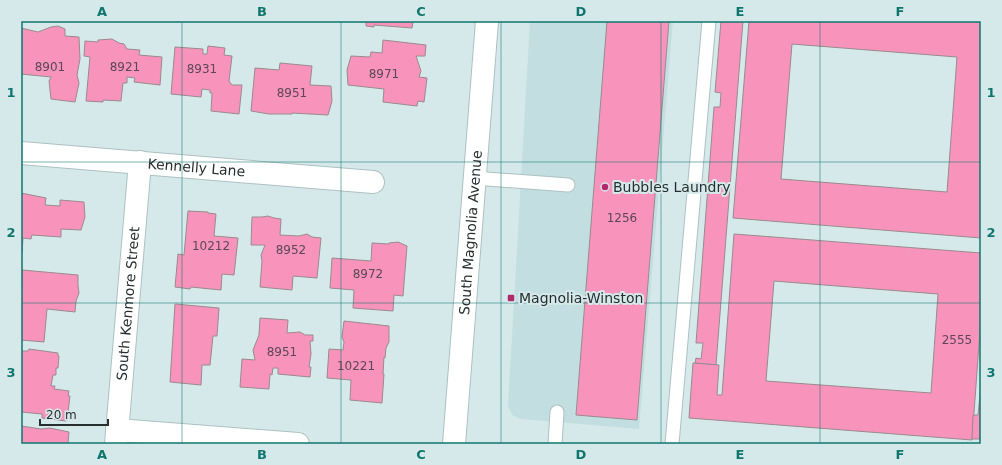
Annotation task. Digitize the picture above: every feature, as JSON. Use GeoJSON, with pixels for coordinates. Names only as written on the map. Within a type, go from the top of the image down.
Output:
{"type":"FeatureCollection","features":[{"type":"Feature","properties":{"kind":"street","name":"South Magnolia Avenue"},"geometry":{"type":"LineString","coordinates":[[454,444],[487,21]]}},
{"type":"Feature","properties":{"kind":"street","name":"Kennelly Lane"},"geometry":{"type":"LineString","coordinates":[[21,153],[373,182]]}},
{"type":"Feature","properties":{"kind":"street","name":"South Kenmore Street"},"geometry":{"type":"LineString","coordinates":[[117,437],[140,162]]}},
{"type":"Feature","properties":{"kind":"street"},"geometry":{"type":"LineString","coordinates":[[117,437],[298,444]]}},
{"type":"Feature","properties":{"kind":"lane"},"geometry":{"type":"LineString","coordinates":[[672,444],[709,21]]}},
{"type":"Feature","properties":{"kind":"lane"},"geometry":{"type":"LineString","coordinates":[[474,178],[568,185]]}},
{"type":"Feature","properties":{"kind":"lane"},"geometry":{"type":"LineString","coordinates":[[555,444],[557,412]]}},
{"type":"Feature","properties":{"kind":"shaded area"},"geometry":{"type":"Polygon","coordinates":[[[530,21],[673,21],[639,429],[521,419],[512,415],[508,406],[530,21]]]}},
{"type":"Feature","properties":{"kind":"building"},"geometry":{"type":"Polygon","coordinates":[[[366,21],[414,21],[412,28],[374,25],[374,27],[366,26],[366,21]]]}},
{"type":"Feature","properties":{"kind":"building"},"geometry":{"type":"Polygon","coordinates":[[[607,21],[669,21],[637,420],[576,415],[607,21]]]}},
{"type":"Feature","properties":{"kind":"building"},"geometry":{"type":"Polygon","coordinates":[[[721,21],[743,21],[716,365],[695,363],[696,358],[701,359],[703,343],[696,343],[714,107],[720,107],[721,93],[715,92],[721,21]]]}},
{"type":"Feature","properties":{"kind":"building"},"geometry":{"type":"Polygon","coordinates":[[[749,21],[981,21],[981,238],[733,218],[749,21]],[[792,44],[781,179],[947,192],[957,57],[792,44]]]}},
{"type":"Feature","properties":{"kind":"building"},"geometry":{"type":"Polygon","coordinates":[[[58,26],[65,29],[65,36],[79,37],[80,59],[77,75],[79,83],[75,102],[51,99],[49,81],[51,77],[21,74],[21,28],[38,32],[58,26]]]}},
{"type":"Feature","properties":{"kind":"building"},"geometry":{"type":"Polygon","coordinates":[[[112,39],[124,44],[127,49],[140,50],[139,55],[162,57],[160,85],[134,82],[135,78],[127,77],[127,83],[123,83],[121,101],[86,101],[90,57],[84,56],[85,41],[98,42],[98,40],[112,39]]]}},
{"type":"Feature","properties":{"kind":"building"},"geometry":{"type":"Polygon","coordinates":[[[383,40],[426,45],[425,56],[416,56],[421,71],[419,77],[427,78],[424,102],[418,101],[417,106],[383,102],[384,89],[348,85],[347,70],[351,56],[370,57],[371,52],[382,53],[383,40]]]}},
{"type":"Feature","properties":{"kind":"building"},"geometry":{"type":"Polygon","coordinates":[[[208,46],[225,48],[224,55],[232,56],[229,81],[232,85],[242,85],[239,114],[211,111],[212,93],[210,93],[210,90],[202,89],[201,97],[171,94],[175,47],[203,49],[203,54],[207,54],[208,46]]]}},
{"type":"Feature","properties":{"kind":"building"},"geometry":{"type":"Polygon","coordinates":[[[280,63],[312,66],[310,85],[331,86],[332,101],[328,115],[292,113],[269,114],[251,111],[255,68],[279,70],[280,63]]]}},
{"type":"Feature","properties":{"kind":"building"},"geometry":{"type":"Polygon","coordinates":[[[21,193],[46,198],[45,205],[60,206],[60,200],[84,202],[85,217],[81,230],[61,229],[61,237],[32,235],[31,239],[23,238],[21,253],[21,193]]]}},
{"type":"Feature","properties":{"kind":"building"},"geometry":{"type":"Polygon","coordinates":[[[188,211],[216,214],[214,236],[238,238],[234,275],[222,274],[221,290],[175,287],[178,254],[184,255],[188,211]]]}},
{"type":"Feature","properties":{"kind":"building"},"geometry":{"type":"Polygon","coordinates":[[[268,216],[281,219],[280,235],[299,236],[307,234],[312,237],[321,238],[317,278],[293,276],[292,290],[260,287],[261,255],[265,245],[251,245],[252,217],[268,216]]]}},
{"type":"Feature","properties":{"kind":"building"},"geometry":{"type":"Polygon","coordinates":[[[734,234],[981,253],[981,317],[972,440],[689,418],[693,363],[719,365],[717,395],[722,395],[734,234]],[[774,281],[766,381],[931,393],[938,294],[774,281]]]}},
{"type":"Feature","properties":{"kind":"building"},"geometry":{"type":"Polygon","coordinates":[[[398,242],[407,246],[403,296],[394,295],[393,311],[353,308],[354,290],[330,288],[332,258],[371,261],[372,243],[389,244],[398,242]]]}},
{"type":"Feature","properties":{"kind":"building"},"geometry":{"type":"Polygon","coordinates":[[[22,270],[78,275],[79,293],[76,301],[75,312],[47,309],[44,342],[21,340],[22,270]]]}},
{"type":"Feature","properties":{"kind":"building"},"geometry":{"type":"Polygon","coordinates":[[[175,304],[219,308],[217,336],[213,336],[210,365],[202,365],[201,385],[170,382],[175,304]]]}},
{"type":"Feature","properties":{"kind":"building"},"geometry":{"type":"Polygon","coordinates":[[[260,318],[288,320],[287,333],[300,332],[305,335],[313,335],[313,341],[310,341],[310,377],[278,374],[278,368],[273,368],[272,375],[270,374],[269,389],[240,387],[242,359],[255,360],[253,350],[259,335],[260,318]]]}},
{"type":"Feature","properties":{"kind":"building"},"geometry":{"type":"Polygon","coordinates":[[[344,321],[389,326],[389,342],[386,348],[385,358],[384,357],[382,403],[350,400],[351,380],[327,378],[329,349],[343,350],[344,342],[342,337],[344,321]]]}},
{"type":"Feature","properties":{"kind":"building"},"geometry":{"type":"Polygon","coordinates":[[[29,349],[58,353],[58,368],[56,368],[56,375],[53,375],[51,386],[55,386],[54,389],[69,391],[68,396],[70,396],[66,421],[42,418],[42,414],[21,412],[21,351],[28,351],[29,349]]]}},
{"type":"Feature","properties":{"kind":"building"},"geometry":{"type":"Polygon","coordinates":[[[981,385],[981,439],[972,439],[973,415],[978,415],[981,385]]]}},
{"type":"Feature","properties":{"kind":"building"},"geometry":{"type":"Polygon","coordinates":[[[21,426],[41,429],[50,428],[69,432],[68,444],[21,444],[21,426]]]}},
{"type":"Feature","properties":{"kind":"place","name":"Bubbles Laundry"},"geometry":{"type":"Point","coordinates":[605,187]}},
{"type":"Feature","properties":{"kind":"place","name":"Magnolia-Winston"},"geometry":{"type":"Point","coordinates":[511,298]}}]}
